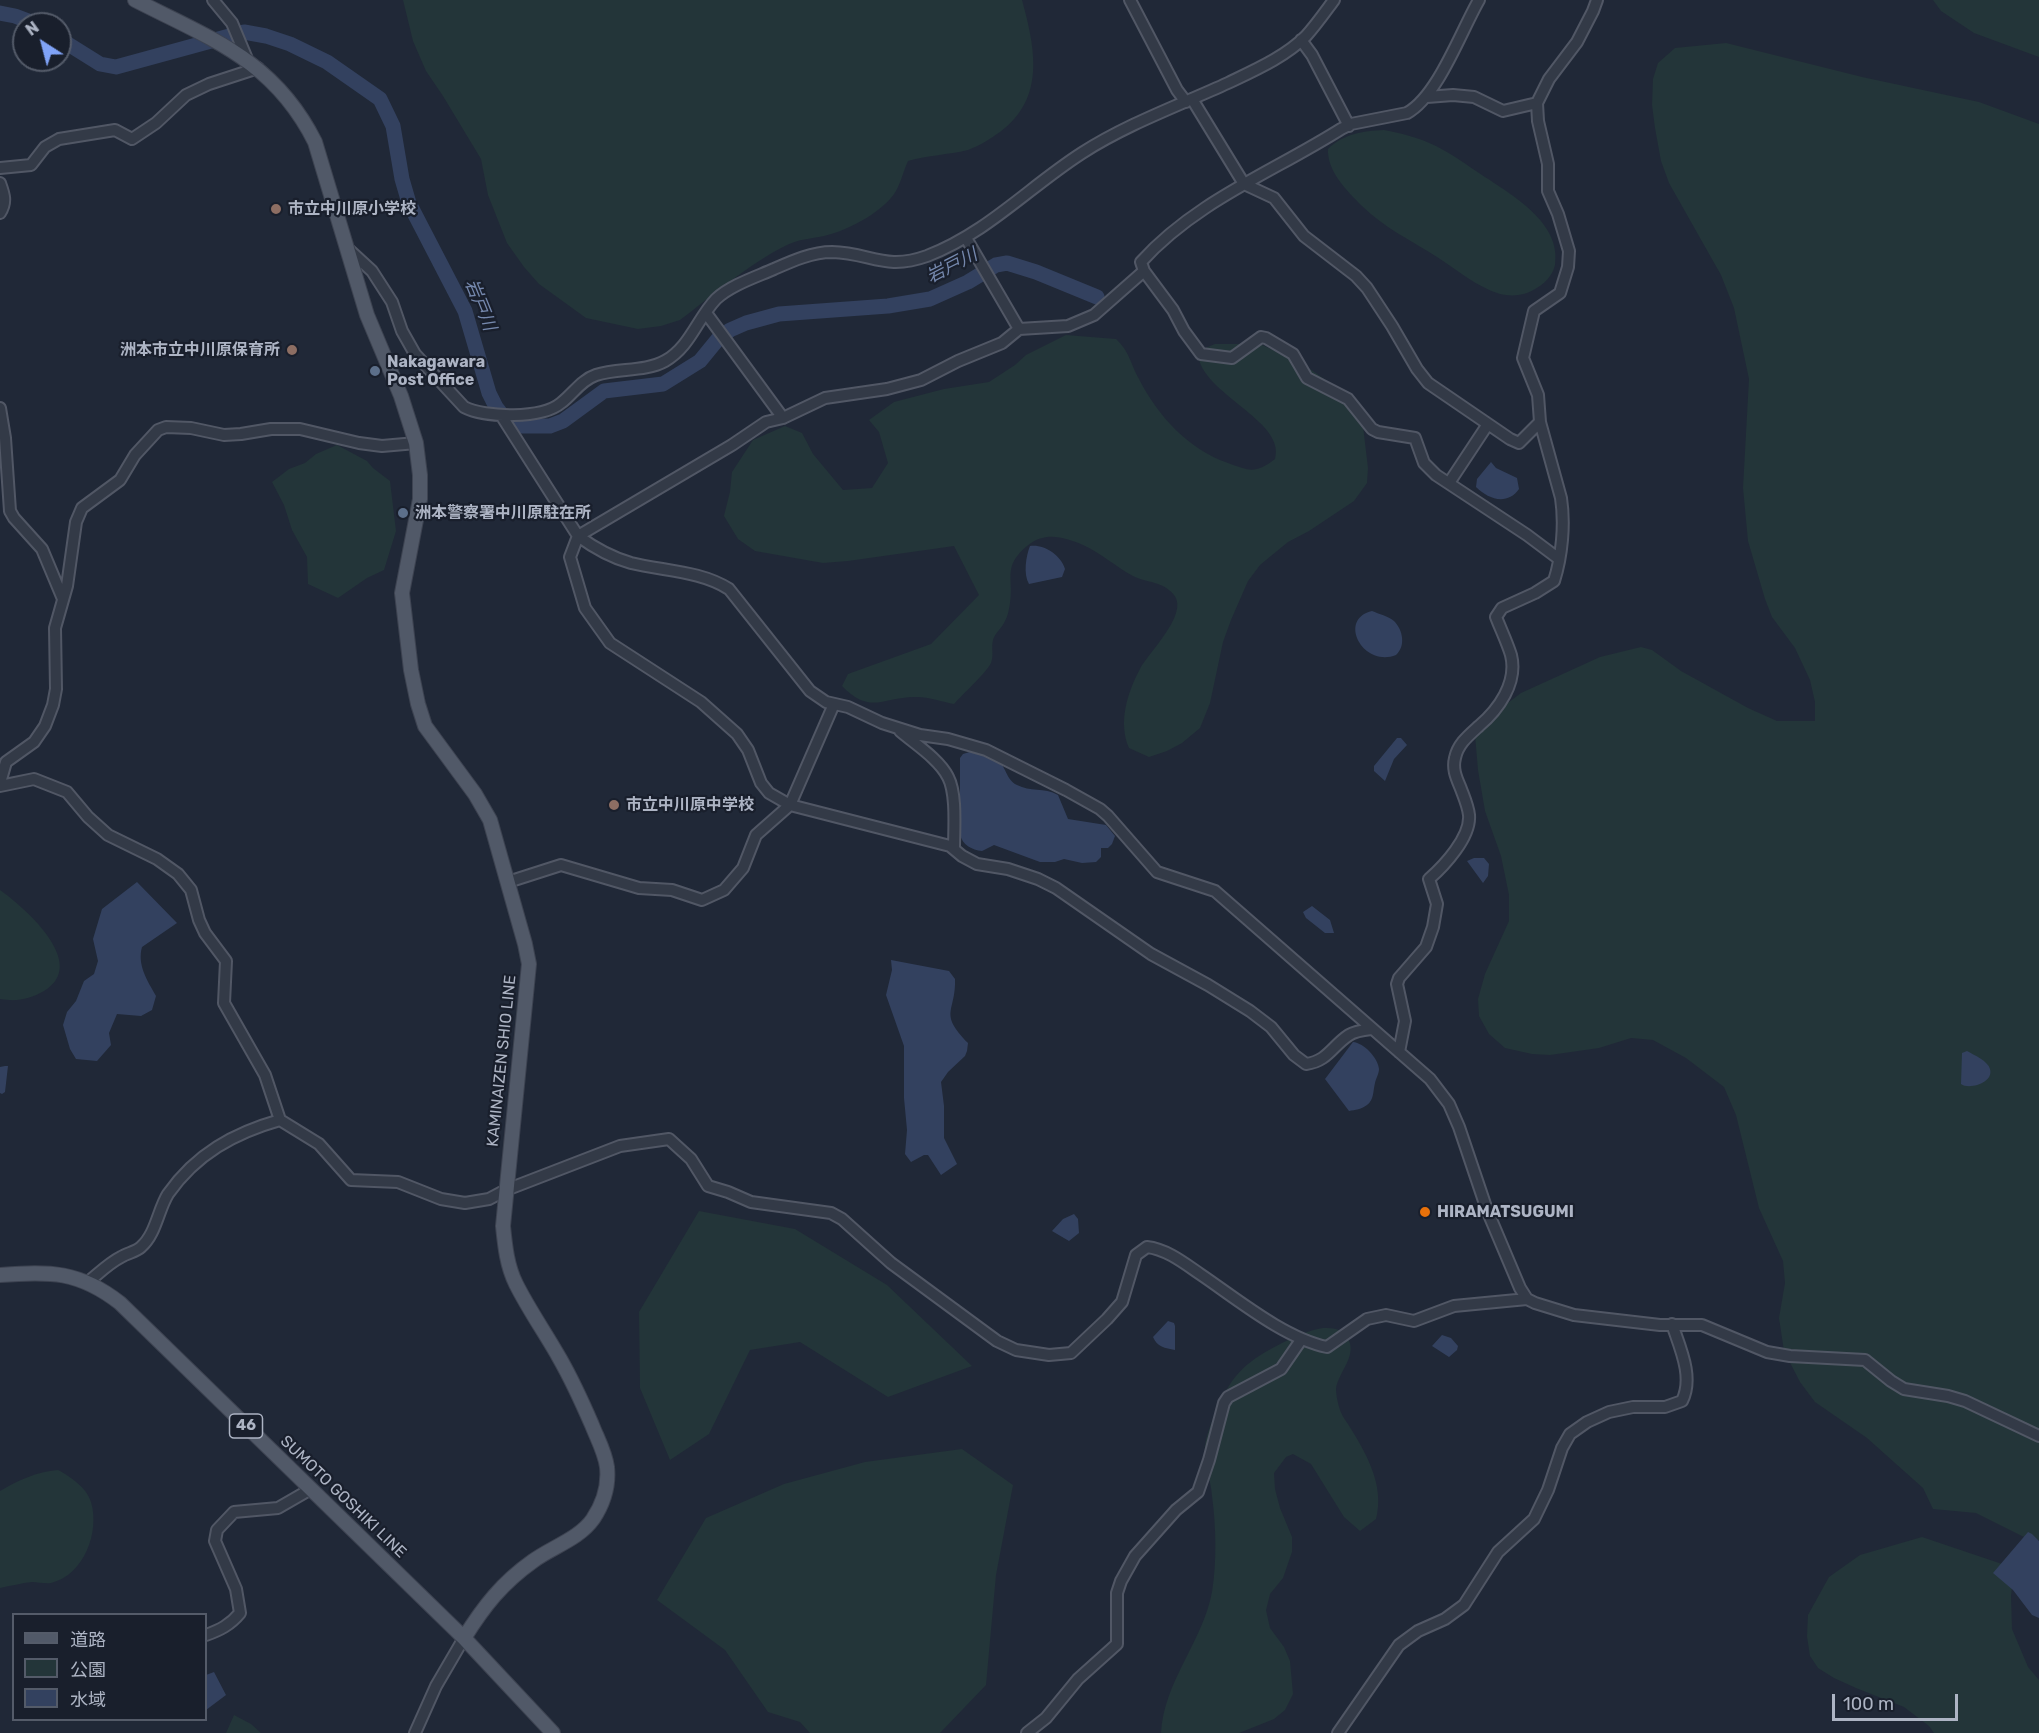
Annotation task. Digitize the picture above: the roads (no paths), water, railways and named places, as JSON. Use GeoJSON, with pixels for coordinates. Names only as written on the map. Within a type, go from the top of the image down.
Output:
{"type":"FeatureCollection","features":[{"type":"Feature","properties":{"kind":"main road","name":"KAMINAIZEN SHIO LINE"},"geometry":{"type":"LineString","coordinates":[[135,0],[247,59],[288,98],[315,142],[367,315],[401,396],[416,443],[420,499],[402,593],[411,670],[425,726],[475,794],[490,820],[525,944],[528,964],[502,1226],[509,1265],[516,1284],[560,1360],[590,1420],[605,1458],[607,1485],[601,1503],[590,1522],[581,1531],[507,1581],[490,1600],[464,1638]]}},
{"type":"Feature","properties":{"kind":"main road","name":"SUMOTO GOSHIKI LINE"},"geometry":{"type":"LineString","coordinates":[[0,1275],[43,1273],[64,1275],[88,1282],[105,1291],[120,1303],[464,1638],[553,1733]]}},
{"type":"Feature","properties":{"kind":"street"},"geometry":{"type":"LineString","coordinates":[[213,0],[236,34],[247,59]]}},
{"type":"Feature","properties":{"kind":"street"},"geometry":{"type":"LineString","coordinates":[[1130,0],[1177,90],[1189,101],[1244,184],[1274,198],[1304,236],[1356,276],[1367,288],[1428,383],[1519,443],[1540,422]]}},
{"type":"Feature","properties":{"kind":"street"},"geometry":{"type":"LineString","coordinates":[[347,248],[372,271],[392,302],[402,331],[414,354],[464,407],[472,411],[501,415],[549,411],[592,376],[651,366],[664,361],[679,351],[716,299],[731,289],[802,258],[835,252],[886,263],[902,262],[926,256],[966,238],[1001,215],[1083,152],[1131,127],[1267,65],[1301,40],[1334,0]]}},
{"type":"Feature","properties":{"kind":"street"},"geometry":{"type":"LineString","coordinates":[[1479,0],[1426,97],[1407,113],[1349,126],[1244,184],[1200,210],[1156,245],[1141,262],[1144,271],[1173,310],[1184,331],[1201,354],[1232,358],[1261,337],[1272,341],[1293,354],[1307,378],[1348,399],[1372,429],[1415,438],[1428,468],[1527,535],[1559,560]]}},
{"type":"Feature","properties":{"kind":"street"},"geometry":{"type":"LineString","coordinates":[[1399,1052],[1405,1021],[1397,984],[1399,978],[1426,947],[1433,927],[1437,904],[1429,879],[1459,845],[1468,826],[1469,816],[1465,798],[1453,768],[1458,746],[1498,706],[1508,687],[1512,672],[1511,657],[1496,617],[1502,608],[1535,593],[1554,581],[1559,560],[1563,510],[1540,422],[1538,395],[1522,358],[1534,311],[1560,293],[1568,267],[1569,251],[1558,214],[1548,191],[1548,164],[1545,143],[1538,121],[1538,103],[1549,79],[1577,42],[1597,0]]}},
{"type":"Feature","properties":{"kind":"street"},"geometry":{"type":"LineString","coordinates":[[1301,40],[1312,55],[1349,126]]}},
{"type":"Feature","properties":{"kind":"street"},"geometry":{"type":"LineString","coordinates":[[0,168],[31,165],[45,147],[59,139],[115,130],[132,139],[156,123],[186,95],[209,84],[258,68]]}},
{"type":"Feature","properties":{"kind":"street"},"geometry":{"type":"LineString","coordinates":[[1426,97],[1453,95],[1474,97],[1503,111],[1538,103]]}},
{"type":"Feature","properties":{"kind":"street"},"geometry":{"type":"LineString","coordinates":[[0,183],[5,198],[4,208],[0,213]]}},
{"type":"Feature","properties":{"kind":"street"},"geometry":{"type":"LineString","coordinates":[[966,238],[1019,329]]}},
{"type":"Feature","properties":{"kind":"street"},"geometry":{"type":"LineString","coordinates":[[1144,271],[1094,315],[1068,326],[1019,329],[1002,343],[958,361],[921,380],[887,389],[825,398],[783,418],[766,422],[732,445],[578,536],[570,557],[585,608],[610,643],[700,702],[737,734],[748,750],[761,783],[769,793],[790,805],[954,848],[962,856],[977,864],[1008,869],[1056,888],[1151,954],[1250,1011],[1271,1027],[1294,1055],[1306,1064],[1327,1056],[1351,1033],[1372,1029]]}},
{"type":"Feature","properties":{"kind":"street"},"geometry":{"type":"LineString","coordinates":[[706,313],[783,418]]}},
{"type":"Feature","properties":{"kind":"street"},"geometry":{"type":"LineString","coordinates":[[0,408],[5,438],[10,511],[42,549],[63,599]]}},
{"type":"Feature","properties":{"kind":"street"},"geometry":{"type":"LineString","coordinates":[[501,415],[578,536],[593,547],[629,562],[701,577],[724,585],[810,691],[826,702],[848,707],[920,735],[948,739],[986,750],[1100,809],[1157,872],[1215,891],[1430,1079],[1449,1104],[1476,1172],[1487,1210],[1520,1288],[1527,1299],[1535,1304],[1574,1315],[1648,1324],[1702,1325],[1767,1352],[1790,1356],[1865,1360],[1891,1382],[1904,1389],[1965,1401],[2039,1436]]}},
{"type":"Feature","properties":{"kind":"street"},"geometry":{"type":"LineString","coordinates":[[1449,483],[1488,424]]}},
{"type":"Feature","properties":{"kind":"street"},"geometry":{"type":"LineString","coordinates":[[416,443],[382,446],[300,429],[271,429],[224,435],[191,428],[166,427],[158,430],[135,455],[120,480],[82,508],[76,522],[67,586],[55,628],[56,689],[53,705],[45,726],[34,741],[6,762],[0,785],[34,778],[67,792],[88,817],[108,835],[157,859],[178,874],[191,890],[205,933],[226,961],[224,1003],[265,1075],[280,1120],[319,1144],[351,1180],[398,1182],[441,1198],[465,1203],[489,1199],[506,1190],[620,1146],[669,1139],[691,1159],[708,1186],[751,1202],[831,1213],[842,1219],[891,1263],[997,1341],[1016,1350],[1049,1355],[1071,1353],[1107,1319],[1122,1302],[1136,1256],[1147,1247],[1156,1248],[1184,1263],[1301,1340],[1327,1347],[1367,1319],[1386,1315],[1414,1322],[1454,1306],[1527,1299]]}},
{"type":"Feature","properties":{"kind":"street"},"geometry":{"type":"LineString","coordinates":[[508,882],[561,865],[639,888],[672,890],[702,900],[724,890],[743,868],[756,836],[790,805],[834,704]]}},
{"type":"Feature","properties":{"kind":"street"},"geometry":{"type":"LineString","coordinates":[[895,727],[937,763],[948,777],[952,790],[954,848]]}},
{"type":"Feature","properties":{"kind":"street"},"geometry":{"type":"LineString","coordinates":[[88,1282],[119,1258],[141,1247],[160,1214],[167,1195],[197,1161],[229,1138],[280,1120]]}},
{"type":"Feature","properties":{"kind":"street"},"geometry":{"type":"LineString","coordinates":[[1338,1733],[1399,1645],[1418,1631],[1445,1619],[1464,1605],[1498,1552],[1534,1520],[1548,1490],[1562,1448],[1570,1434],[1587,1422],[1609,1412],[1633,1407],[1665,1407],[1682,1401],[1687,1391],[1686,1372],[1672,1324]]}},
{"type":"Feature","properties":{"kind":"street"},"geometry":{"type":"LineString","coordinates":[[1027,1733],[1046,1718],[1078,1679],[1117,1644],[1117,1593],[1121,1581],[1135,1556],[1176,1510],[1198,1492],[1224,1403],[1228,1397],[1281,1369],[1301,1340]]}},
{"type":"Feature","properties":{"kind":"street"},"geometry":{"type":"LineString","coordinates":[[207,1635],[221,1630],[234,1621],[240,1612],[236,1589],[215,1541],[217,1530],[234,1512],[278,1508],[311,1489]]}},
{"type":"Feature","properties":{"kind":"street"},"geometry":{"type":"LineString","coordinates":[[415,1733],[436,1686],[464,1638]]}},
{"type":"Feature","properties":{"kind":"water"},"geometry":{"type":"Polygon","coordinates":[[[1491,462],[1496,468],[1517,478],[1519,489],[1509,498],[1498,499],[1486,495],[1476,487],[1477,479],[1491,462]]]}},
{"type":"Feature","properties":{"kind":"water"},"geometry":{"type":"Polygon","coordinates":[[[1030,546],[1041,547],[1056,555],[1065,569],[1062,577],[1029,584],[1026,565],[1030,546]]]}},
{"type":"Feature","properties":{"kind":"water"},"geometry":{"type":"Polygon","coordinates":[[[1372,611],[1392,619],[1400,629],[1402,643],[1396,655],[1384,657],[1373,655],[1358,641],[1356,623],[1362,616],[1372,611]]]}},
{"type":"Feature","properties":{"kind":"water"},"geometry":{"type":"Polygon","coordinates":[[[1397,738],[1401,738],[1407,745],[1394,759],[1385,781],[1374,771],[1374,766],[1397,738]]]}},
{"type":"Feature","properties":{"kind":"water"},"geometry":{"type":"Polygon","coordinates":[[[976,750],[997,759],[1013,783],[1058,795],[1068,819],[1106,825],[1115,836],[1112,844],[1108,848],[1101,848],[1101,857],[1096,862],[1082,863],[1064,859],[1055,862],[1040,862],[994,845],[982,851],[968,846],[960,834],[960,758],[963,754],[976,750]]]}},
{"type":"Feature","properties":{"kind":"water"},"geometry":{"type":"Polygon","coordinates":[[[1484,858],[1489,864],[1488,876],[1483,883],[1467,861],[1484,858]]]}},
{"type":"Feature","properties":{"kind":"water"},"geometry":{"type":"Polygon","coordinates":[[[137,882],[177,923],[142,947],[142,966],[156,996],[152,1010],[141,1016],[117,1014],[109,1033],[111,1045],[97,1061],[76,1059],[70,1049],[63,1025],[67,1012],[76,1001],[84,981],[94,974],[98,961],[93,939],[102,909],[137,882]]]}},
{"type":"Feature","properties":{"kind":"water"},"geometry":{"type":"Polygon","coordinates":[[[1312,906],[1330,920],[1334,933],[1325,933],[1306,918],[1303,912],[1312,906]]]}},
{"type":"Feature","properties":{"kind":"water"},"geometry":{"type":"Polygon","coordinates":[[[891,960],[949,971],[955,979],[951,1018],[953,1025],[968,1043],[965,1056],[941,1082],[944,1138],[957,1164],[941,1175],[928,1155],[911,1162],[905,1154],[907,1130],[904,1098],[904,1046],[886,995],[892,970],[891,960]]]}},
{"type":"Feature","properties":{"kind":"water"},"geometry":{"type":"Polygon","coordinates":[[[1353,1042],[1362,1045],[1370,1052],[1376,1060],[1379,1073],[1369,1103],[1349,1111],[1325,1079],[1353,1042]]]}},
{"type":"Feature","properties":{"kind":"water"},"geometry":{"type":"Polygon","coordinates":[[[1967,1051],[1984,1061],[1990,1069],[1988,1078],[1975,1086],[1961,1084],[1962,1053],[1967,1051]]]}},
{"type":"Feature","properties":{"kind":"water"},"geometry":{"type":"Polygon","coordinates":[[[8,1066],[5,1092],[2,1094],[0,1093],[0,1067],[8,1066]]]}},
{"type":"Feature","properties":{"kind":"water"},"geometry":{"type":"Polygon","coordinates":[[[1074,1214],[1078,1219],[1079,1233],[1069,1241],[1052,1231],[1063,1219],[1074,1214]]]}},
{"type":"Feature","properties":{"kind":"water"},"geometry":{"type":"Polygon","coordinates":[[[1168,1321],[1174,1323],[1175,1326],[1175,1350],[1159,1345],[1153,1337],[1168,1321]]]}},
{"type":"Feature","properties":{"kind":"water"},"geometry":{"type":"Polygon","coordinates":[[[1442,1335],[1451,1338],[1458,1346],[1449,1357],[1432,1346],[1442,1335]]]}},
{"type":"Feature","properties":{"kind":"water"},"geometry":{"type":"Polygon","coordinates":[[[2028,1532],[2039,1541],[2039,1618],[2032,1615],[2013,1590],[1993,1573],[2028,1532]]]}},
{"type":"Feature","properties":{"kind":"water"},"geometry":{"type":"Polygon","coordinates":[[[214,1672],[226,1695],[207,1709],[207,1675],[214,1672]]]}},
{"type":"Feature","properties":{"kind":"waterway","name":"岩戸川"},"geometry":{"type":"LineString","coordinates":[[0,13],[12,15]]}},
{"type":"Feature","properties":{"kind":"waterway","name":"岩戸川"},"geometry":{"type":"LineString","coordinates":[[72,46],[100,64],[116,67],[244,32],[290,44],[327,62],[380,99],[393,126],[402,179],[409,203],[465,311],[489,393],[506,420],[518,426],[550,426],[563,421],[604,391],[663,384],[700,361],[718,339],[730,330],[746,323],[779,314],[888,306],[930,299],[968,282],[996,265],[1007,263],[1036,272],[1097,297]]}},
{"type":"Feature","properties":{"kind":"place","name":"市立中川原小学校"},"geometry":{"type":"Point","coordinates":[276,209]}},
{"type":"Feature","properties":{"kind":"place","name":"洲本市立中川原保育所"},"geometry":{"type":"Point","coordinates":[292,350]}},
{"type":"Feature","properties":{"kind":"place","name":"Nakagawara Post Office"},"geometry":{"type":"Point","coordinates":[375,371]}},
{"type":"Feature","properties":{"kind":"place","name":"洲本警察署中川原駐在所"},"geometry":{"type":"Point","coordinates":[403,513]}},
{"type":"Feature","properties":{"kind":"place","name":"市立中川原中学校"},"geometry":{"type":"Point","coordinates":[614,805]}},
{"type":"Feature","properties":{"kind":"place","name":"HIRAMATSUGUMI"},"geometry":{"type":"Point","coordinates":[1425,1212]}}]}
